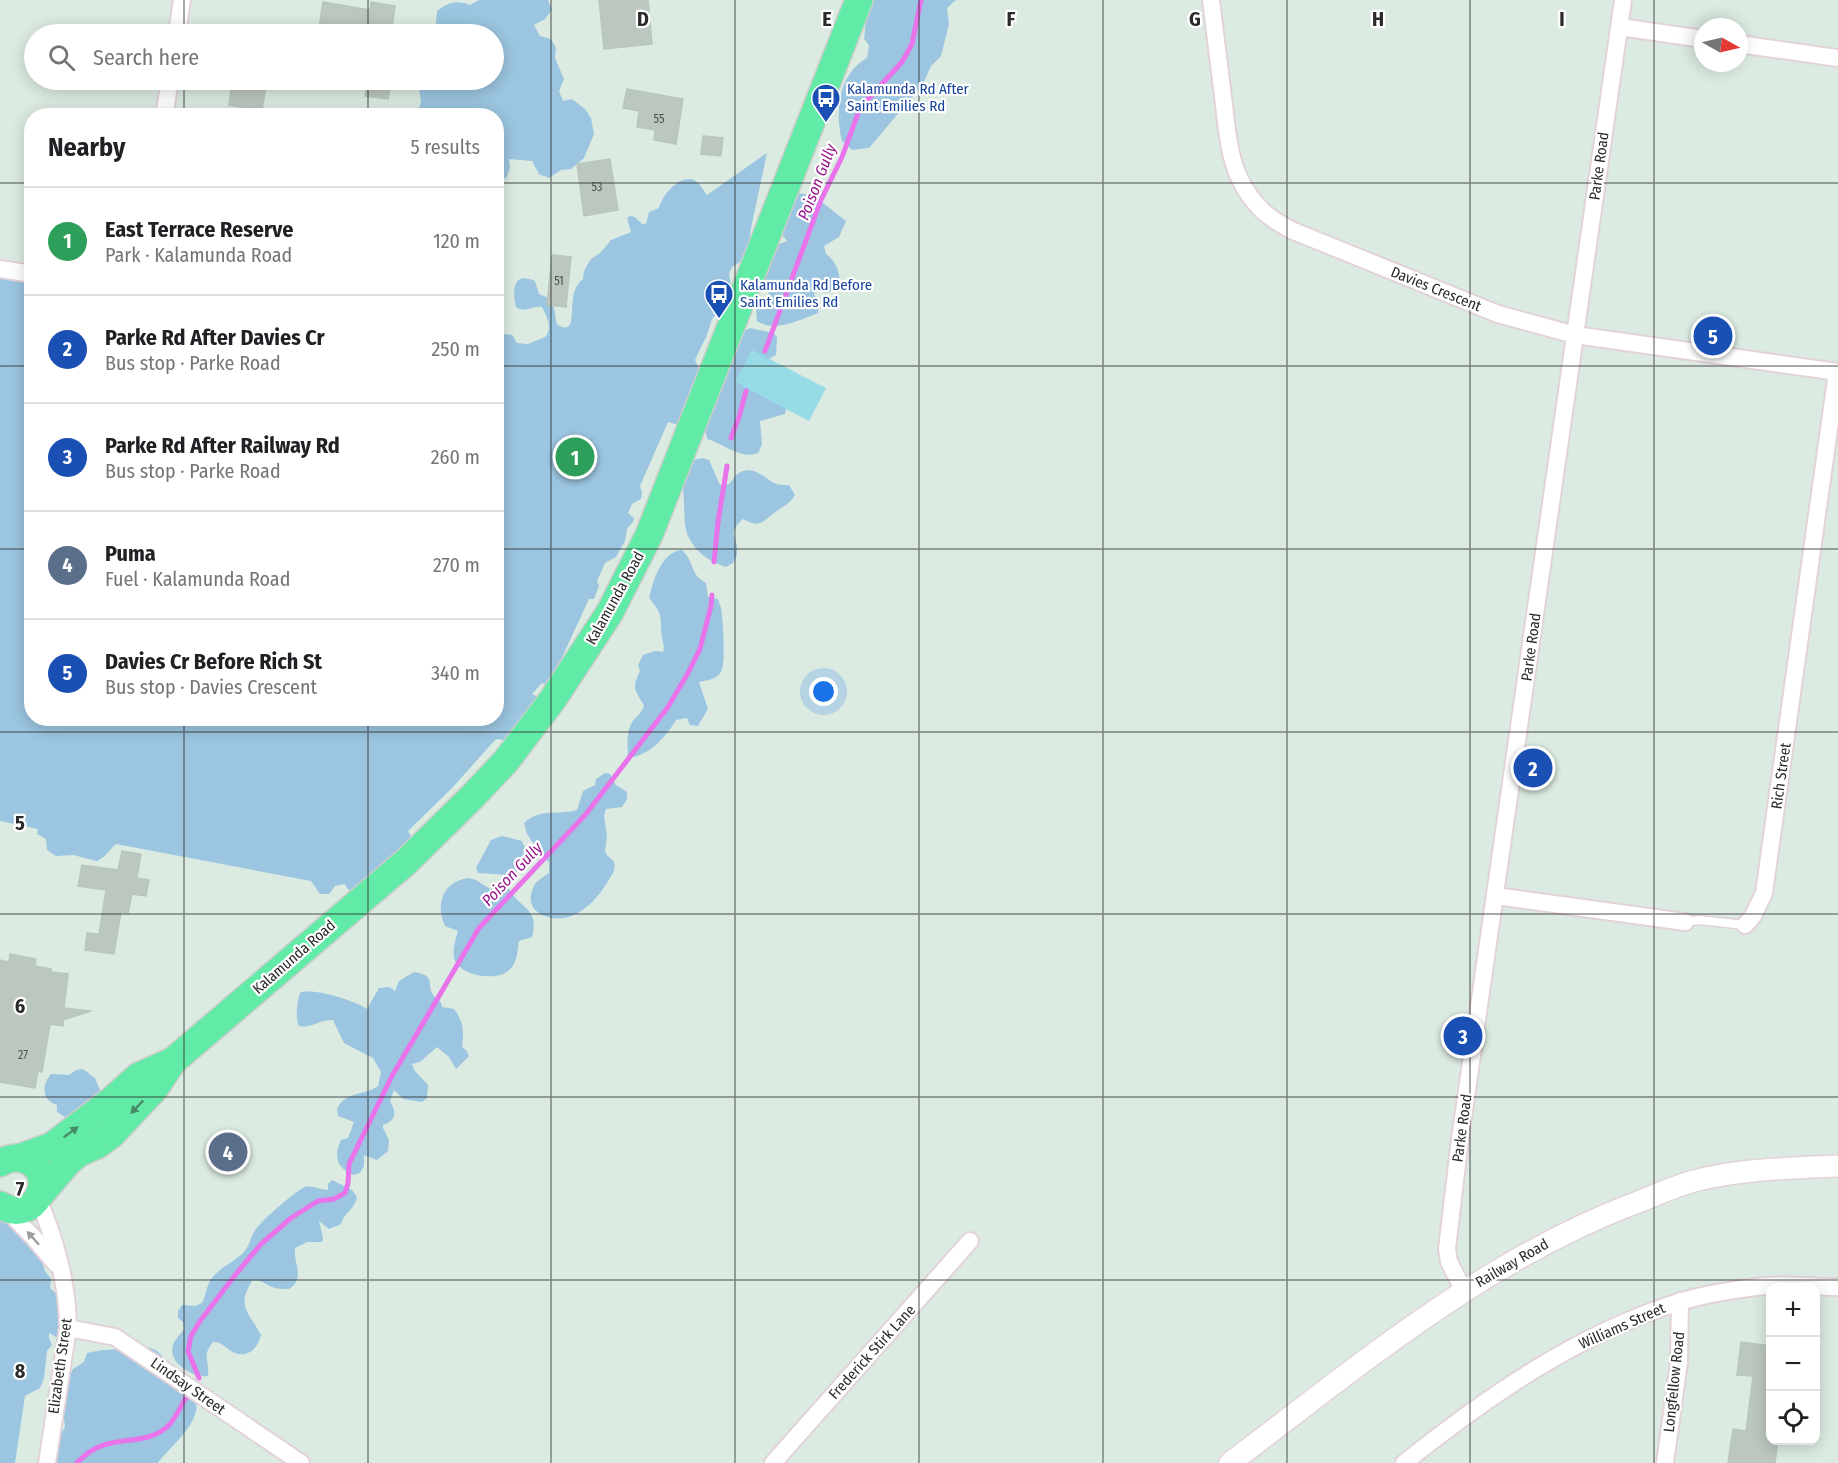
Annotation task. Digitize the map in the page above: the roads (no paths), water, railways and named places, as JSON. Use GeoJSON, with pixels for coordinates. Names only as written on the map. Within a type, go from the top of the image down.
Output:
{"type":"FeatureCollection","features":[{"type":"Feature","properties":{"kind":"main road","name":"Kalamunda Road"},"geometry":{"type":"LineString","coordinates":[[8,1156],[52,1146],[139,1077],[173,1061],[376,888],[431,838],[506,761],[575,668],[610,612],[649,535],[859,0]]}},
{"type":"Feature","properties":{"kind":"main road","name":"Kalamunda Road"},"geometry":{"type":"LineString","coordinates":[[39,1197],[68,1162],[111,1135],[155,1088],[173,1061]]}},
{"type":"Feature","properties":{"kind":"main road"},"geometry":{"type":"LineString","coordinates":[[1,1206],[12,1210],[26,1208],[39,1197],[42,1179],[39,1171],[27,1160],[8,1156]]}},
{"type":"Feature","properties":{"kind":"street"},"geometry":{"type":"LineString","coordinates":[[178,24],[182,0]]}},
{"type":"Feature","properties":{"kind":"street","name":"Davies Crescent"},"geometry":{"type":"LineString","coordinates":[[1211,0],[1228,140],[1234,164],[1246,191],[1269,218],[1291,230],[1498,314],[1575,335],[1837,372]]}},
{"type":"Feature","properties":{"kind":"street","name":"Parke Road"},"geometry":{"type":"LineString","coordinates":[[1464,1291],[1449,1262],[1448,1236],[1623,0]]}},
{"type":"Feature","properties":{"kind":"street"},"geometry":{"type":"LineString","coordinates":[[1620,27],[1694,38]]}},
{"type":"Feature","properties":{"kind":"street"},"geometry":{"type":"LineString","coordinates":[[1748,45],[1838,57]]}},
{"type":"Feature","properties":{"kind":"street"},"geometry":{"type":"LineString","coordinates":[[165,108],[168,90]]}},
{"type":"Feature","properties":{"kind":"street"},"geometry":{"type":"LineString","coordinates":[[0,269],[24,273]]}},
{"type":"Feature","properties":{"kind":"street","name":"Rich Street"},"geometry":{"type":"LineString","coordinates":[[1745,925],[1753,916],[1764,893],[1837,372]]}},
{"type":"Feature","properties":{"kind":"street","name":"Rich Street"},"geometry":{"type":"LineString","coordinates":[[1496,896],[1685,922]]}},
{"type":"Feature","properties":{"kind":"street","name":"Railway Road"},"geometry":{"type":"LineString","coordinates":[[1230,1463],[1417,1322],[1464,1291],[1582,1224],[1693,1181],[1782,1168],[1838,1166]]}},
{"type":"Feature","properties":{"kind":"street","name":"Elizabeth Street"},"geometry":{"type":"LineString","coordinates":[[39,1197],[60,1269],[68,1307],[68,1328],[47,1463]]}},
{"type":"Feature","properties":{"kind":"street","name":"Elizabeth Street"},"geometry":{"type":"LineString","coordinates":[[1,1206],[35,1239],[60,1269]]}},
{"type":"Feature","properties":{"kind":"street","name":"Frederick Stirk Lane"},"geometry":{"type":"LineString","coordinates":[[773,1463],[970,1241]]}},
{"type":"Feature","properties":{"kind":"street","name":"Williams Street"},"geometry":{"type":"LineString","coordinates":[[1404,1463],[1450,1427],[1533,1371],[1602,1332],[1680,1301],[1758,1287],[1838,1287]]}},
{"type":"Feature","properties":{"kind":"street","name":"Longfellow Road"},"geometry":{"type":"LineString","coordinates":[[1665,1463],[1679,1362],[1680,1301]]}},
{"type":"Feature","properties":{"kind":"street","name":"Lindsay Street"},"geometry":{"type":"LineString","coordinates":[[68,1328],[116,1337],[301,1463]]}},
{"type":"Feature","properties":{"kind":"lane","name":"Rich Street"},"geometry":{"type":"LineString","coordinates":[[1685,922],[1700,920],[1745,925]]}},
{"type":"Feature","properties":{"kind":"waterway","name":"Poison Gully"},"geometry":{"type":"LineString","coordinates":[[765,351],[821,200],[842,157],[860,108],[902,62],[912,44],[921,0]]}},
{"type":"Feature","properties":{"kind":"waterway"},"geometry":{"type":"LineString","coordinates":[[731,438],[746,391]]}},
{"type":"Feature","properties":{"kind":"waterway","name":"Poison Gully"},"geometry":{"type":"LineString","coordinates":[[714,562],[727,466]]}},
{"type":"Feature","properties":{"kind":"waterway","name":"Poison Gully"},"geometry":{"type":"LineString","coordinates":[[199,1378],[188,1351],[191,1336],[200,1321],[261,1244],[291,1218],[318,1201],[334,1199],[345,1193],[349,1164],[392,1076],[479,928],[586,814],[668,707],[700,649],[712,595]]}},
{"type":"Feature","properties":{"kind":"waterway","name":"Poison Gully"},"geometry":{"type":"LineString","coordinates":[[77,1463],[100,1446],[158,1433],[171,1423],[186,1398]]}},
{"type":"Feature","properties":{"kind":"place","name":"Kalamunda Rd After Saint Emilies Rd"},"geometry":{"type":"Point","coordinates":[826,124]}},
{"type":"Feature","properties":{"kind":"place","name":"Kalamunda Rd Before Saint Emilies Rd"},"geometry":{"type":"Point","coordinates":[719,320]}},
{"type":"Feature","properties":{"kind":"place","name":"Davies Cr Before Rich St"},"geometry":{"type":"Point","coordinates":[1713,336]}},
{"type":"Feature","properties":{"kind":"place","name":"East Terrace Reserve"},"geometry":{"type":"Point","coordinates":[575,457]}},
{"type":"Feature","properties":{"kind":"place","name":"Parke Rd After Davies Cr"},"geometry":{"type":"Point","coordinates":[1533,768]}},
{"type":"Feature","properties":{"kind":"place","name":"Parke Rd After Railway Rd"},"geometry":{"type":"Point","coordinates":[1463,1036]}},
{"type":"Feature","properties":{"kind":"place","name":"Puma"},"geometry":{"type":"Point","coordinates":[228,1152]}}]}
